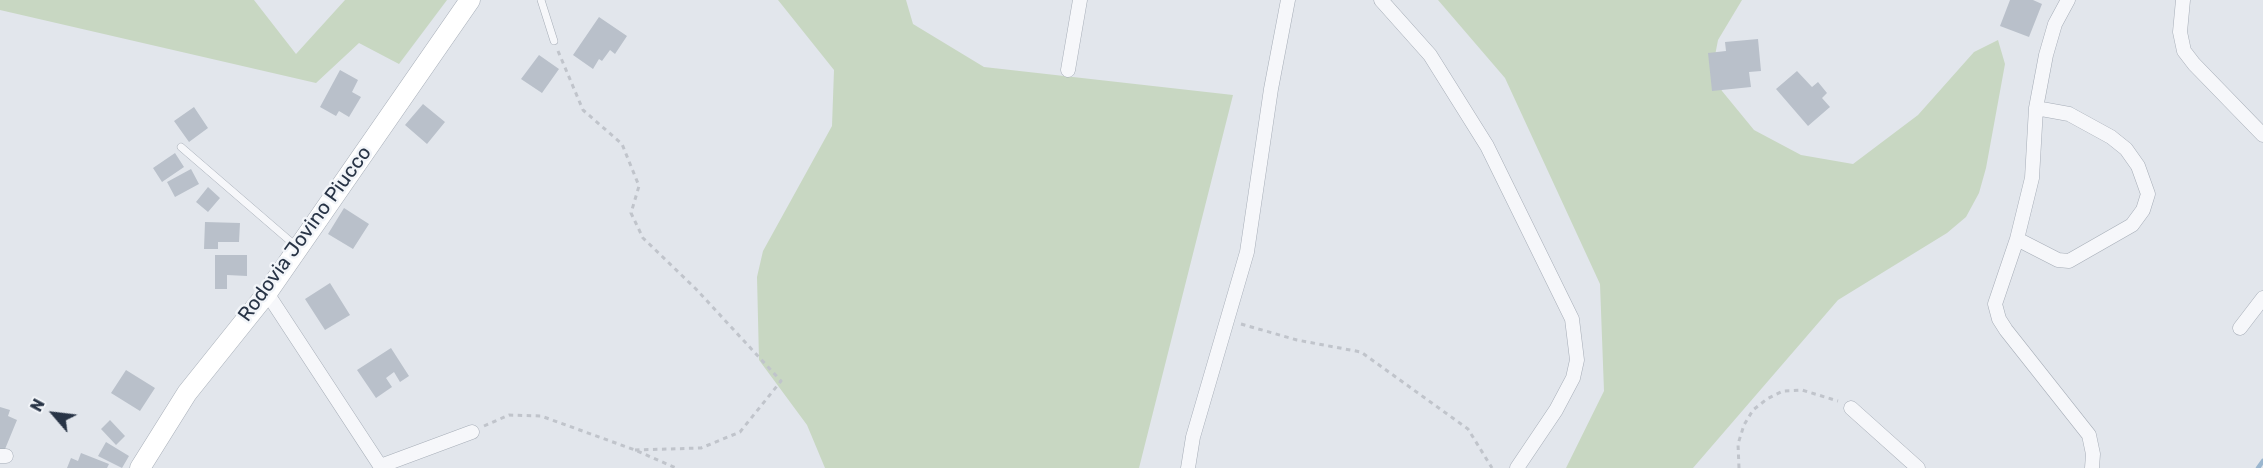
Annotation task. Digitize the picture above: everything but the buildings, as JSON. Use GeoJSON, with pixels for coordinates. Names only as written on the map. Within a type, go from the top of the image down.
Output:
{"type":"FeatureCollection","features":[{"type":"Feature","properties":{"kind":"main road","name":"Rodovia Jovino Piucco"},"geometry":{"type":"LineString","coordinates":[[140,468],[187,393],[267,293],[470,0]]}},
{"type":"Feature","properties":{"kind":"street"},"geometry":{"type":"LineString","coordinates":[[1068,70],[1080,0]]}},
{"type":"Feature","properties":{"kind":"street"},"geometry":{"type":"LineString","coordinates":[[1188,468],[1193,437],[1247,252],[1271,89],[1288,0]]}},
{"type":"Feature","properties":{"kind":"street"},"geometry":{"type":"LineString","coordinates":[[1381,0],[1430,55],[1487,146],[1572,319],[1577,360],[1573,378],[1557,410],[1517,468]]}},
{"type":"Feature","properties":{"kind":"street"},"geometry":{"type":"LineString","coordinates":[[2068,0],[2052,34],[2036,108],[2032,178],[2018,239],[1995,303],[1999,319],[2089,435],[2093,454],[2092,468]]}},
{"type":"Feature","properties":{"kind":"street"},"geometry":{"type":"LineString","coordinates":[[2183,0],[2180,32],[2184,51],[2263,135]]}},
{"type":"Feature","properties":{"kind":"street"},"geometry":{"type":"LineString","coordinates":[[2018,239],[2058,260],[2069,261],[2132,225],[2143,210],[2148,194],[2138,166],[2126,149],[2111,137],[2069,114],[2036,108]]}},
{"type":"Feature","properties":{"kind":"street"},"geometry":{"type":"LineString","coordinates":[[267,293],[379,464],[383,465],[472,432]]}},
{"type":"Feature","properties":{"kind":"street"},"geometry":{"type":"LineString","coordinates":[[2240,328],[2263,298]]}},
{"type":"Feature","properties":{"kind":"street"},"geometry":{"type":"LineString","coordinates":[[1851,408],[1918,468]]}},
{"type":"Feature","properties":{"kind":"lane"},"geometry":{"type":"LineString","coordinates":[[541,0],[554,41]]}},
{"type":"Feature","properties":{"kind":"lane"},"geometry":{"type":"LineString","coordinates":[[181,147],[298,249]]}},
{"type":"Feature","properties":{"kind":"path"},"geometry":{"type":"LineString","coordinates":[[554,41],[583,110],[622,144],[639,186],[631,213],[643,238],[696,289],[781,381],[740,432],[701,448],[635,450]]}},
{"type":"Feature","properties":{"kind":"path"},"geometry":{"type":"LineString","coordinates":[[1227,320],[1297,340],[1361,352],[1468,429],[1492,468]]}},
{"type":"Feature","properties":{"kind":"path"},"geometry":{"type":"LineString","coordinates":[[1739,468],[1738,444],[1744,425],[1753,410],[1767,399],[1783,391],[1802,390],[1837,399],[1851,408]]}},
{"type":"Feature","properties":{"kind":"path"},"geometry":{"type":"LineString","coordinates":[[472,432],[509,415],[541,416],[635,450],[676,468]]}},
{"type":"Feature","properties":{"kind":"green space"},"geometry":{"type":"Polygon","coordinates":[[[0,0],[254,0],[296,54],[345,0],[447,0],[399,64],[359,43],[316,83],[0,10],[0,0]]]}},
{"type":"Feature","properties":{"kind":"green space"},"geometry":{"type":"Polygon","coordinates":[[[778,0],[906,0],[913,24],[984,67],[1233,95],[1139,468],[825,468],[807,425],[759,360],[757,277],[763,251],[832,126],[834,70],[778,0]]]}},
{"type":"Feature","properties":{"kind":"green space"},"geometry":{"type":"Polygon","coordinates":[[[1438,0],[1742,0],[1718,40],[1713,66],[1722,91],[1754,130],[1801,155],[1853,164],[1918,115],[1974,52],[1998,40],[2005,64],[1986,168],[1979,193],[1966,217],[1947,233],[1838,300],[1693,468],[1566,468],[1604,391],[1600,284],[1505,78],[1438,0]]]}},
{"type":"Feature","properties":{"kind":"waterway"},"geometry":{"type":"LineString","coordinates":[[2258,468],[2263,461]]}}]}
